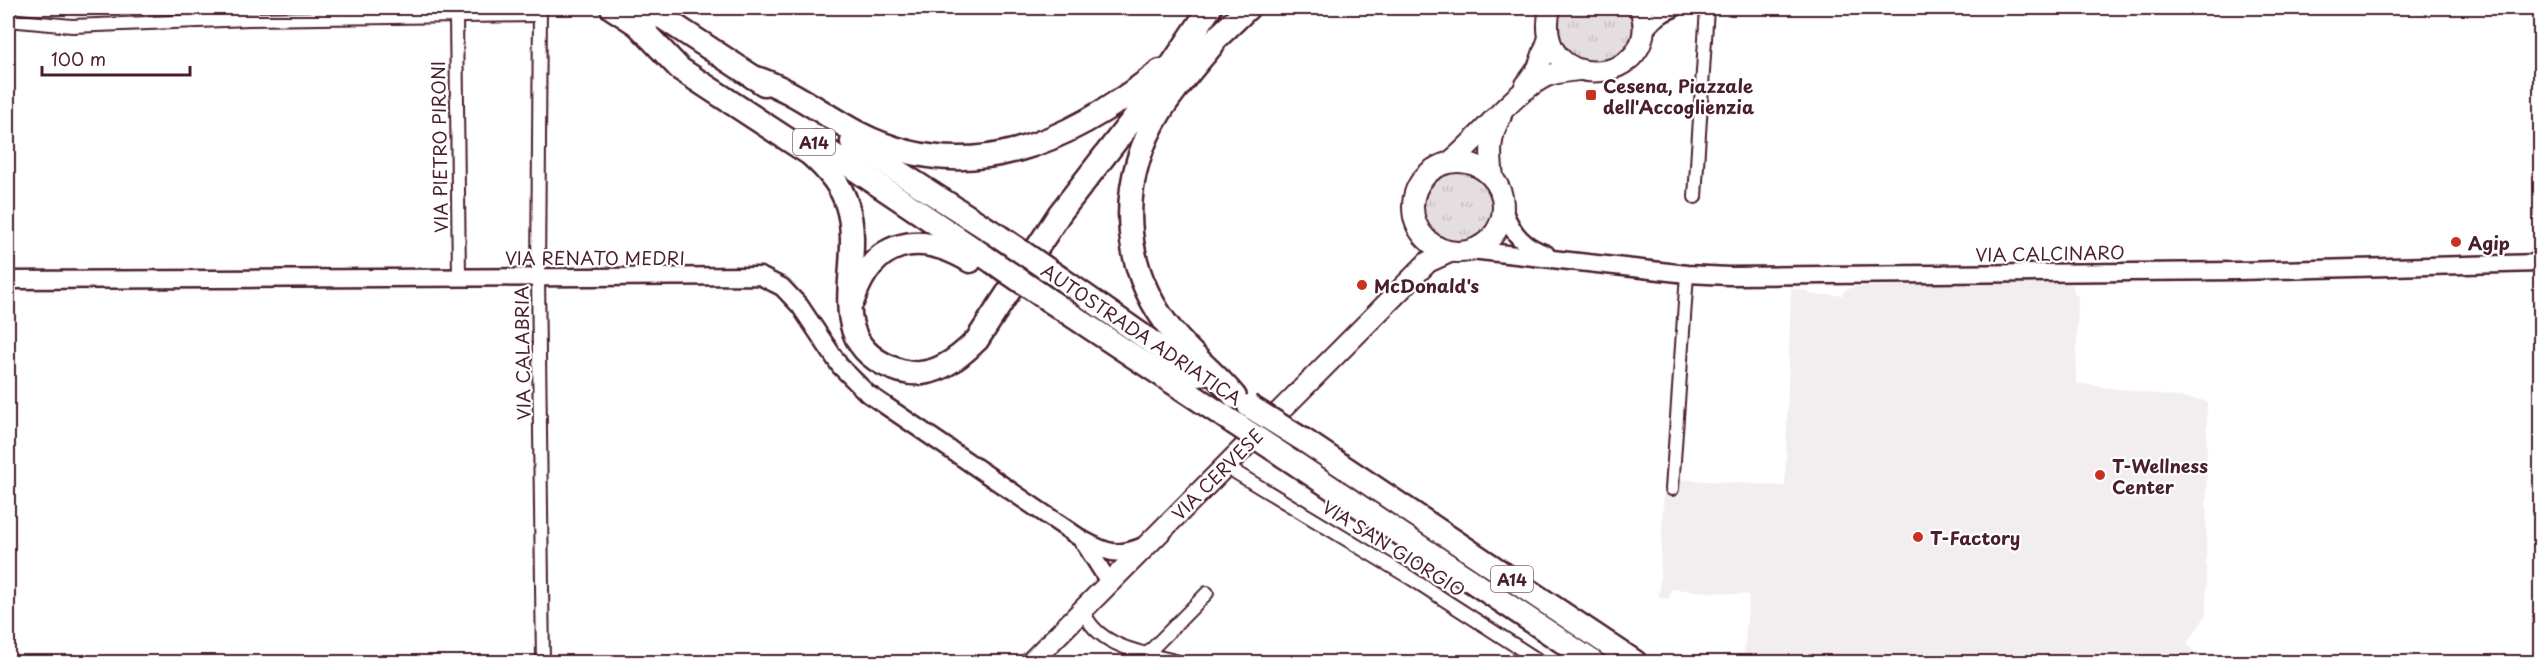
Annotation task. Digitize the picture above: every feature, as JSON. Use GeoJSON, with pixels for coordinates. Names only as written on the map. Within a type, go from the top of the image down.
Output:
{"type":"FeatureCollection","features":[{"type":"Feature","properties":{"kind":"highway","name":"AUTOSTRADA ADRIATICA"},"geometry":{"type":"LineString","coordinates":[[612,8],[642,15],[753,77],[1000,237],[1188,368],[1305,441],[1635,663]]}},
{"type":"Feature","properties":{"kind":"highway"},"geometry":{"type":"LineString","coordinates":[[642,15],[680,69],[810,153],[829,170],[847,204],[853,232],[848,278],[849,310],[852,328],[861,348],[873,359],[887,366],[908,372],[930,372],[948,365],[977,339],[1060,213],[1151,96],[1210,8]]}},
{"type":"Feature","properties":{"kind":"highway"},"geometry":{"type":"LineString","coordinates":[[1151,96],[1213,44],[1248,8]]}},
{"type":"Feature","properties":{"kind":"highway","name":"AUTOSTRADA ADRIATICA"},"geometry":{"type":"LineString","coordinates":[[642,15],[990,267],[1234,423],[1593,663]]}},
{"type":"Feature","properties":{"kind":"highway"},"geometry":{"type":"LineString","coordinates":[[1213,44],[1162,109],[1146,143],[1134,177],[1128,215],[1131,244],[1139,275],[1154,305],[1171,331],[1242,401]]}},
{"type":"Feature","properties":{"kind":"highway"},"geometry":{"type":"LineString","coordinates":[[753,77],[776,84],[858,133],[894,148],[933,157],[975,159],[1017,150],[1055,137],[1097,116],[1130,95],[1177,57]]}},
{"type":"Feature","properties":{"kind":"highway"},"geometry":{"type":"LineString","coordinates":[[849,310],[860,279],[870,265],[881,254],[903,245],[941,247],[990,267]]}},
{"type":"Feature","properties":{"kind":"main road"},"geometry":{"type":"LineString","coordinates":[[1550,8],[1547,22],[1549,38],[1561,57],[1579,70]]}},
{"type":"Feature","properties":{"kind":"main road"},"geometry":{"type":"LineString","coordinates":[[1549,38],[1538,68],[1511,104],[1496,125],[1492,137],[1493,177],[1502,194],[1504,212],[1500,225],[1483,245],[1471,250],[1450,252],[1428,241],[1414,220],[1413,207],[1417,189],[1427,173],[1450,162],[1464,151],[1486,126],[1511,104],[1546,76],[1579,70],[1593,73],[1618,67],[1636,51],[1642,35],[1643,22],[1640,8]]}},
{"type":"Feature","properties":{"kind":"main road"},"geometry":{"type":"LineString","coordinates":[[1450,162],[1473,164],[1493,177]]}},
{"type":"Feature","properties":{"kind":"main road","name":"VIA CERVESE"},"geometry":{"type":"LineString","coordinates":[[1404,286],[1417,252],[1420,232]]}},
{"type":"Feature","properties":{"kind":"main road","name":"VIA CERVESE"},"geometry":{"type":"LineString","coordinates":[[1030,663],[1428,262],[1450,252]]}},
{"type":"Feature","properties":{"kind":"street"},"geometry":{"type":"LineString","coordinates":[[1642,35],[1662,12],[1674,8]]}},
{"type":"Feature","properties":{"kind":"street"},"geometry":{"type":"LineString","coordinates":[[1695,197],[1704,10]]}},
{"type":"Feature","properties":{"kind":"street"},"geometry":{"type":"LineString","coordinates":[[8,21],[72,26],[249,19],[456,17],[539,11]]}},
{"type":"Feature","properties":{"kind":"street","name":"VIA CALABRIA"},"geometry":{"type":"LineString","coordinates":[[539,11],[538,276],[543,663]]}},
{"type":"Feature","properties":{"kind":"street","name":"VIA PIETRO PIRONI"},"geometry":{"type":"LineString","coordinates":[[456,17],[459,277]]}},
{"type":"Feature","properties":{"kind":"street","name":"VIA CALCINARO"},"geometry":{"type":"LineString","coordinates":[[1504,212],[1511,229],[1521,241],[1535,250],[1561,259]]}},
{"type":"Feature","properties":{"kind":"street","name":"VIA CALCINARO"},"geometry":{"type":"LineString","coordinates":[[1471,250],[1687,274],[1740,276],[2238,271],[2541,263]]}},
{"type":"Feature","properties":{"kind":"street"},"geometry":{"type":"LineString","coordinates":[[1672,489],[1687,274]]}},
{"type":"Feature","properties":{"kind":"street","name":"VIA RENATO MEDRI"},"geometry":{"type":"LineString","coordinates":[[8,280],[760,276],[782,286],[840,366],[867,393],[1083,540],[1115,554],[1126,553],[1147,544]]}},
{"type":"Feature","properties":{"kind":"street","name":"VIA SAN GIORGIO"},"geometry":{"type":"LineString","coordinates":[[1225,466],[1412,579],[1541,663]]}},
{"type":"Feature","properties":{"kind":"street","name":"VIA RENATO MEDRI"},"geometry":{"type":"LineString","coordinates":[[1083,540],[1109,582]]}},
{"type":"Feature","properties":{"kind":"street"},"geometry":{"type":"LineString","coordinates":[[1147,654],[1207,593]]}},
{"type":"Feature","properties":{"kind":"street"},"geometry":{"type":"LineString","coordinates":[[1083,610],[1085,618],[1106,641],[1179,663]]}},
{"type":"Feature","properties":{"kind":"shaded area"},"geometry":{"type":"Polygon","coordinates":[[[1978,282],[2073,284],[2074,294],[2078,296],[2076,383],[2207,401],[2206,615],[2187,644],[2203,662],[1758,662],[1744,653],[1749,595],[1671,589],[1669,599],[1659,598],[1664,488],[1676,488],[1676,479],[1785,486],[1791,288],[1808,291],[1812,295],[1842,295],[1845,290],[1853,287],[1978,282]]]}},
{"type":"Feature","properties":{"kind":"green space"},"geometry":{"type":"Polygon","coordinates":[[[1558,8],[1629,8],[1633,19],[1630,41],[1624,50],[1606,61],[1595,63],[1573,58],[1556,37],[1558,8]]]}},
{"type":"Feature","properties":{"kind":"green space"},"geometry":{"type":"Polygon","coordinates":[[[1465,171],[1484,181],[1492,193],[1494,207],[1492,221],[1484,233],[1472,241],[1451,243],[1432,233],[1424,221],[1422,200],[1432,181],[1444,173],[1465,171]]]}},
{"type":"Feature","properties":{"kind":"place","name":"Cesena, Piazzale dell'Accoglienzia"},"geometry":{"type":"Point","coordinates":[1591,95]}},
{"type":"Feature","properties":{"kind":"place","name":"Agip"},"geometry":{"type":"Point","coordinates":[2456,242]}},
{"type":"Feature","properties":{"kind":"place","name":"McDonald's"},"geometry":{"type":"Point","coordinates":[1362,285]}},
{"type":"Feature","properties":{"kind":"place","name":"T-Wellness Center"},"geometry":{"type":"Point","coordinates":[2100,475]}},
{"type":"Feature","properties":{"kind":"place","name":"T-Factory"},"geometry":{"type":"Point","coordinates":[1918,537]}}]}
